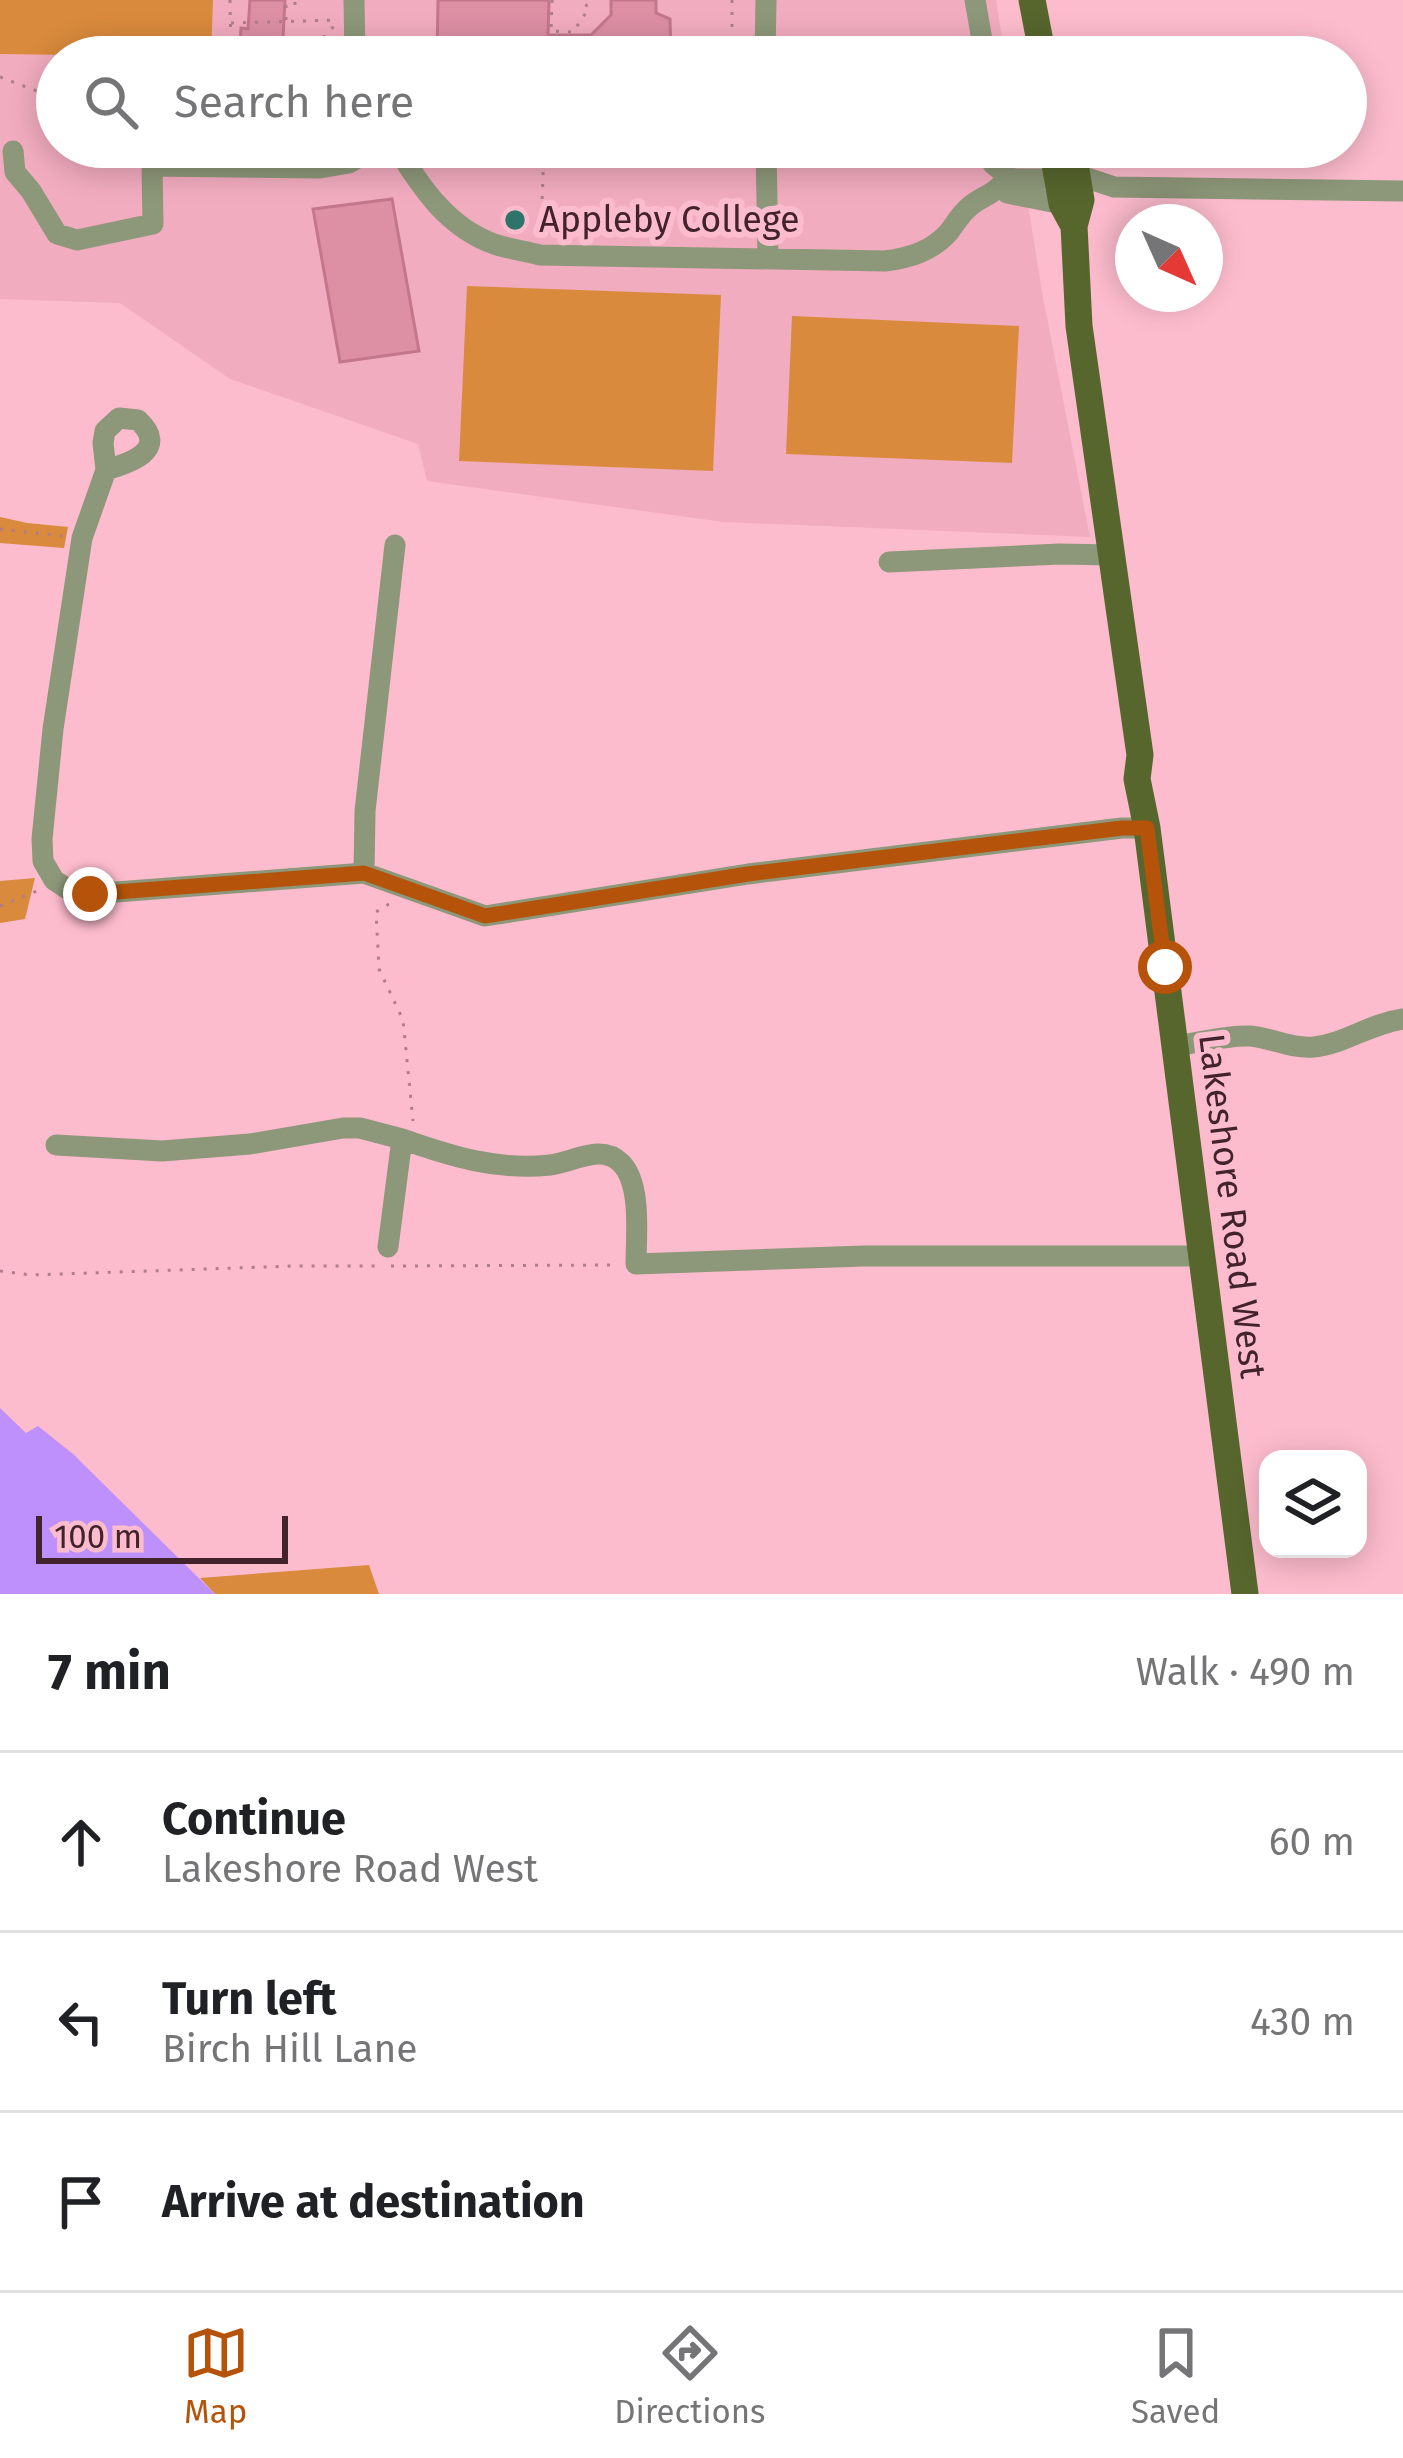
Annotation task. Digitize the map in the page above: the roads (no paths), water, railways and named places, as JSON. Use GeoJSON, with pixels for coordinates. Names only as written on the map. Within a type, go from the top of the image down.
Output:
{"type":"FeatureCollection","features":[{"type":"Feature","properties":{"kind":"main road"},"geometry":{"type":"LineString","coordinates":[[1032,0],[1039,36]]}},
{"type":"Feature","properties":{"kind":"main road","name":"Lakeshore Road West"},"geometry":{"type":"LineString","coordinates":[[1071,188],[1079,326],[1140,755],[1137,779],[1245,1594]]}},
{"type":"Feature","properties":{"kind":"street"},"geometry":{"type":"LineString","coordinates":[[354,0],[355,36]]}},
{"type":"Feature","properties":{"kind":"street"},"geometry":{"type":"LineString","coordinates":[[765,36],[766,0]]}},
{"type":"Feature","properties":{"kind":"street"},"geometry":{"type":"LineString","coordinates":[[975,0],[981,36]]}},
{"type":"Feature","properties":{"kind":"street"},"geometry":{"type":"LineString","coordinates":[[13,151],[15,172],[57,233],[77,240],[153,224],[152,168]]}},
{"type":"Feature","properties":{"kind":"street"},"geometry":{"type":"LineString","coordinates":[[411,168],[459,226],[494,244],[541,255],[903,259],[937,243],[972,204],[1006,182],[1071,188],[1403,191]]}},
{"type":"Feature","properties":{"kind":"street"},"geometry":{"type":"LineString","coordinates":[[766,168],[768,258]]}},
{"type":"Feature","properties":{"kind":"street"},"geometry":{"type":"LineString","coordinates":[[996,168],[1006,182]]}},
{"type":"Feature","properties":{"kind":"street"},"geometry":{"type":"LineString","coordinates":[[106,470],[82,538],[52,729],[42,839],[43,861],[54,880],[69,890],[90,894],[364,873],[485,916],[748,874],[1147,828]]}},
{"type":"Feature","properties":{"kind":"street"},"geometry":{"type":"LineString","coordinates":[[364,873],[365,811],[395,545]]}},
{"type":"Feature","properties":{"kind":"street"},"geometry":{"type":"LineString","coordinates":[[889,562],[1112,555]]}},
{"type":"Feature","properties":{"kind":"street"},"geometry":{"type":"LineString","coordinates":[[1175,1046],[1255,1036],[1317,1047],[1403,1019]]}},
{"type":"Feature","properties":{"kind":"street"},"geometry":{"type":"LineString","coordinates":[[56,1145],[162,1151],[360,1128],[500,1166],[556,1164],[603,1153],[616,1159],[632,1180],[636,1264],[864,1256],[1202,1256]]}},
{"type":"Feature","properties":{"kind":"street"},"geometry":{"type":"LineString","coordinates":[[388,1247],[408,1141]]}},
{"type":"Feature","properties":{"kind":"place","name":"Appleby College"},"geometry":{"type":"Point","coordinates":[515,220]}}]}
